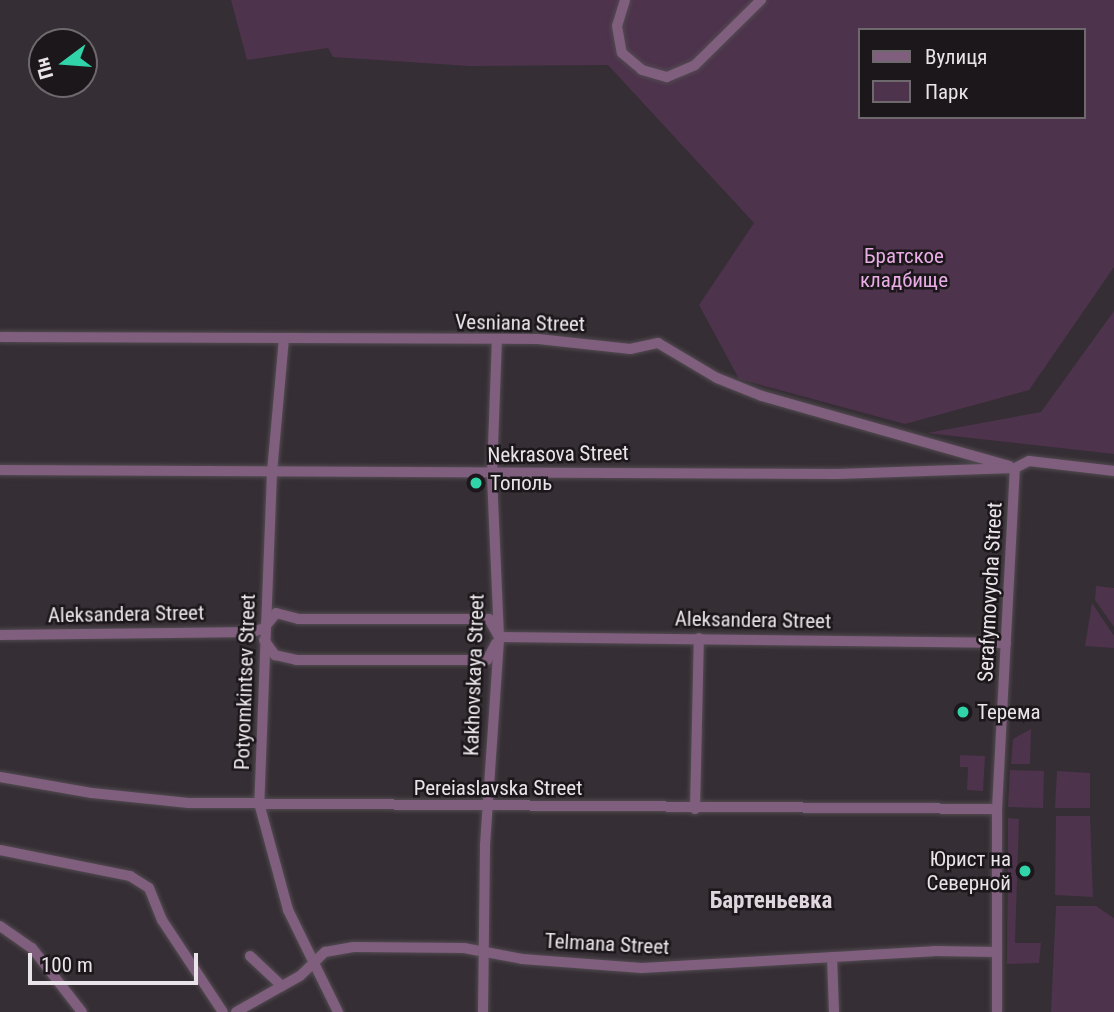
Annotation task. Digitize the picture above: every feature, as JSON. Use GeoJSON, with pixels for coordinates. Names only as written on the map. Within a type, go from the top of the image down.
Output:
{"type":"FeatureCollection","features":[{"type":"Feature","properties":{"kind":"street"},"geometry":{"type":"LineString","coordinates":[[625,0],[617,26],[622,53],[642,70],[667,77],[695,65],[761,0]]}},
{"type":"Feature","properties":{"kind":"street","name":"Vesniana Street"},"geometry":{"type":"LineString","coordinates":[[0,337],[538,339],[629,349],[658,343],[717,378],[762,396],[1015,468]]}},
{"type":"Feature","properties":{"kind":"street","name":"Potyomkintsev Street"},"geometry":{"type":"LineString","coordinates":[[284,338],[259,630],[265,640],[259,803],[288,910],[338,1012]]}},
{"type":"Feature","properties":{"kind":"street","name":"Kakhovskaya Street"},"geometry":{"type":"LineString","coordinates":[[482,1012],[488,806],[499,637],[492,474],[496,340]]}},
{"type":"Feature","properties":{"kind":"street","name":"Nekrasova Street"},"geometry":{"type":"LineString","coordinates":[[0,470],[159,467],[272,472],[492,474],[705,470],[837,474],[1015,468],[1029,461],[1114,471]]}},
{"type":"Feature","properties":{"kind":"street","name":"Serafymovycha Street"},"geometry":{"type":"LineString","coordinates":[[997,1012],[997,809],[1015,468]]}},
{"type":"Feature","properties":{"kind":"street","name":"Aleksandera Street"},"geometry":{"type":"LineString","coordinates":[[0,635],[259,630],[276,613],[298,619],[489,619],[499,637],[1006,643]]}},
{"type":"Feature","properties":{"kind":"street"},"geometry":{"type":"LineString","coordinates":[[265,640],[275,655],[296,660],[486,660],[499,637]]}},
{"type":"Feature","properties":{"kind":"street"},"geometry":{"type":"LineString","coordinates":[[695,809],[699,638]]}},
{"type":"Feature","properties":{"kind":"street","name":"Pereiaslavska Street"},"geometry":{"type":"LineString","coordinates":[[0,777],[105,795],[188,803],[695,809],[997,809]]}},
{"type":"Feature","properties":{"kind":"street"},"geometry":{"type":"LineString","coordinates":[[0,850],[130,876],[149,888],[162,920],[223,1012]]}},
{"type":"Feature","properties":{"kind":"street"},"geometry":{"type":"LineString","coordinates":[[0,926],[32,948],[82,1012]]}},
{"type":"Feature","properties":{"kind":"street","name":"Telmana Street"},"geometry":{"type":"LineString","coordinates":[[236,1012],[300,976],[312,961],[325,952],[354,947],[482,951],[522,959],[642,968],[832,957],[996,952]]}},
{"type":"Feature","properties":{"kind":"street"},"geometry":{"type":"LineString","coordinates":[[250,956],[282,986]]}},
{"type":"Feature","properties":{"kind":"street"},"geometry":{"type":"LineString","coordinates":[[832,957],[834,1012]]}},
{"type":"Feature","properties":{"kind":"green space","name":"Братское кладбище"},"geometry":{"type":"Polygon","coordinates":[[[231,0],[1114,0],[1114,267],[1029,390],[905,424],[739,379],[699,305],[754,223],[608,65],[469,66],[333,57],[328,48],[247,60],[231,0]]]}},
{"type":"Feature","properties":{"kind":"green space"},"geometry":{"type":"Polygon","coordinates":[[[1114,311],[1114,454],[927,433],[1041,412],[1114,311]]]}},
{"type":"Feature","properties":{"kind":"green space"},"geometry":{"type":"Polygon","coordinates":[[[1096,586],[1114,588],[1114,627],[1095,600],[1096,586]]]}},
{"type":"Feature","properties":{"kind":"green space"},"geometry":{"type":"Polygon","coordinates":[[[1092,603],[1114,636],[1114,648],[1085,646],[1092,603]]]}},
{"type":"Feature","properties":{"kind":"green space"},"geometry":{"type":"Polygon","coordinates":[[[1031,729],[1030,764],[1011,764],[1013,739],[1031,729]]]}},
{"type":"Feature","properties":{"kind":"green space"},"geometry":{"type":"Polygon","coordinates":[[[960,755],[985,756],[983,791],[967,790],[968,767],[960,767],[960,755]]]}},
{"type":"Feature","properties":{"kind":"green space"},"geometry":{"type":"Polygon","coordinates":[[[1010,770],[1044,771],[1043,808],[1008,807],[1010,770]]]}},
{"type":"Feature","properties":{"kind":"green space"},"geometry":{"type":"Polygon","coordinates":[[[1057,771],[1090,773],[1090,808],[1055,808],[1057,771]]]}},
{"type":"Feature","properties":{"kind":"green space"},"geometry":{"type":"Polygon","coordinates":[[[1056,816],[1090,816],[1093,897],[1055,895],[1056,816]]]}},
{"type":"Feature","properties":{"kind":"green space"},"geometry":{"type":"Polygon","coordinates":[[[1008,818],[1019,819],[1015,943],[1041,943],[1039,963],[1007,964],[1008,818]]]}},
{"type":"Feature","properties":{"kind":"green space"},"geometry":{"type":"Polygon","coordinates":[[[1056,906],[1096,906],[1114,918],[1114,1012],[1051,1012],[1056,906]]]}},
{"type":"Feature","properties":{"kind":"place","name":"Тополь"},"geometry":{"type":"Point","coordinates":[476,483]}},
{"type":"Feature","properties":{"kind":"place","name":"Терема"},"geometry":{"type":"Point","coordinates":[963,712]}},
{"type":"Feature","properties":{"kind":"place","name":"Юрист на Северной"},"geometry":{"type":"Point","coordinates":[1025,871]}},
{"type":"Feature","properties":{"kind":"district","name":"Бартеньевка"},"geometry":{"type":"Point","coordinates":[771,901]}}]}
